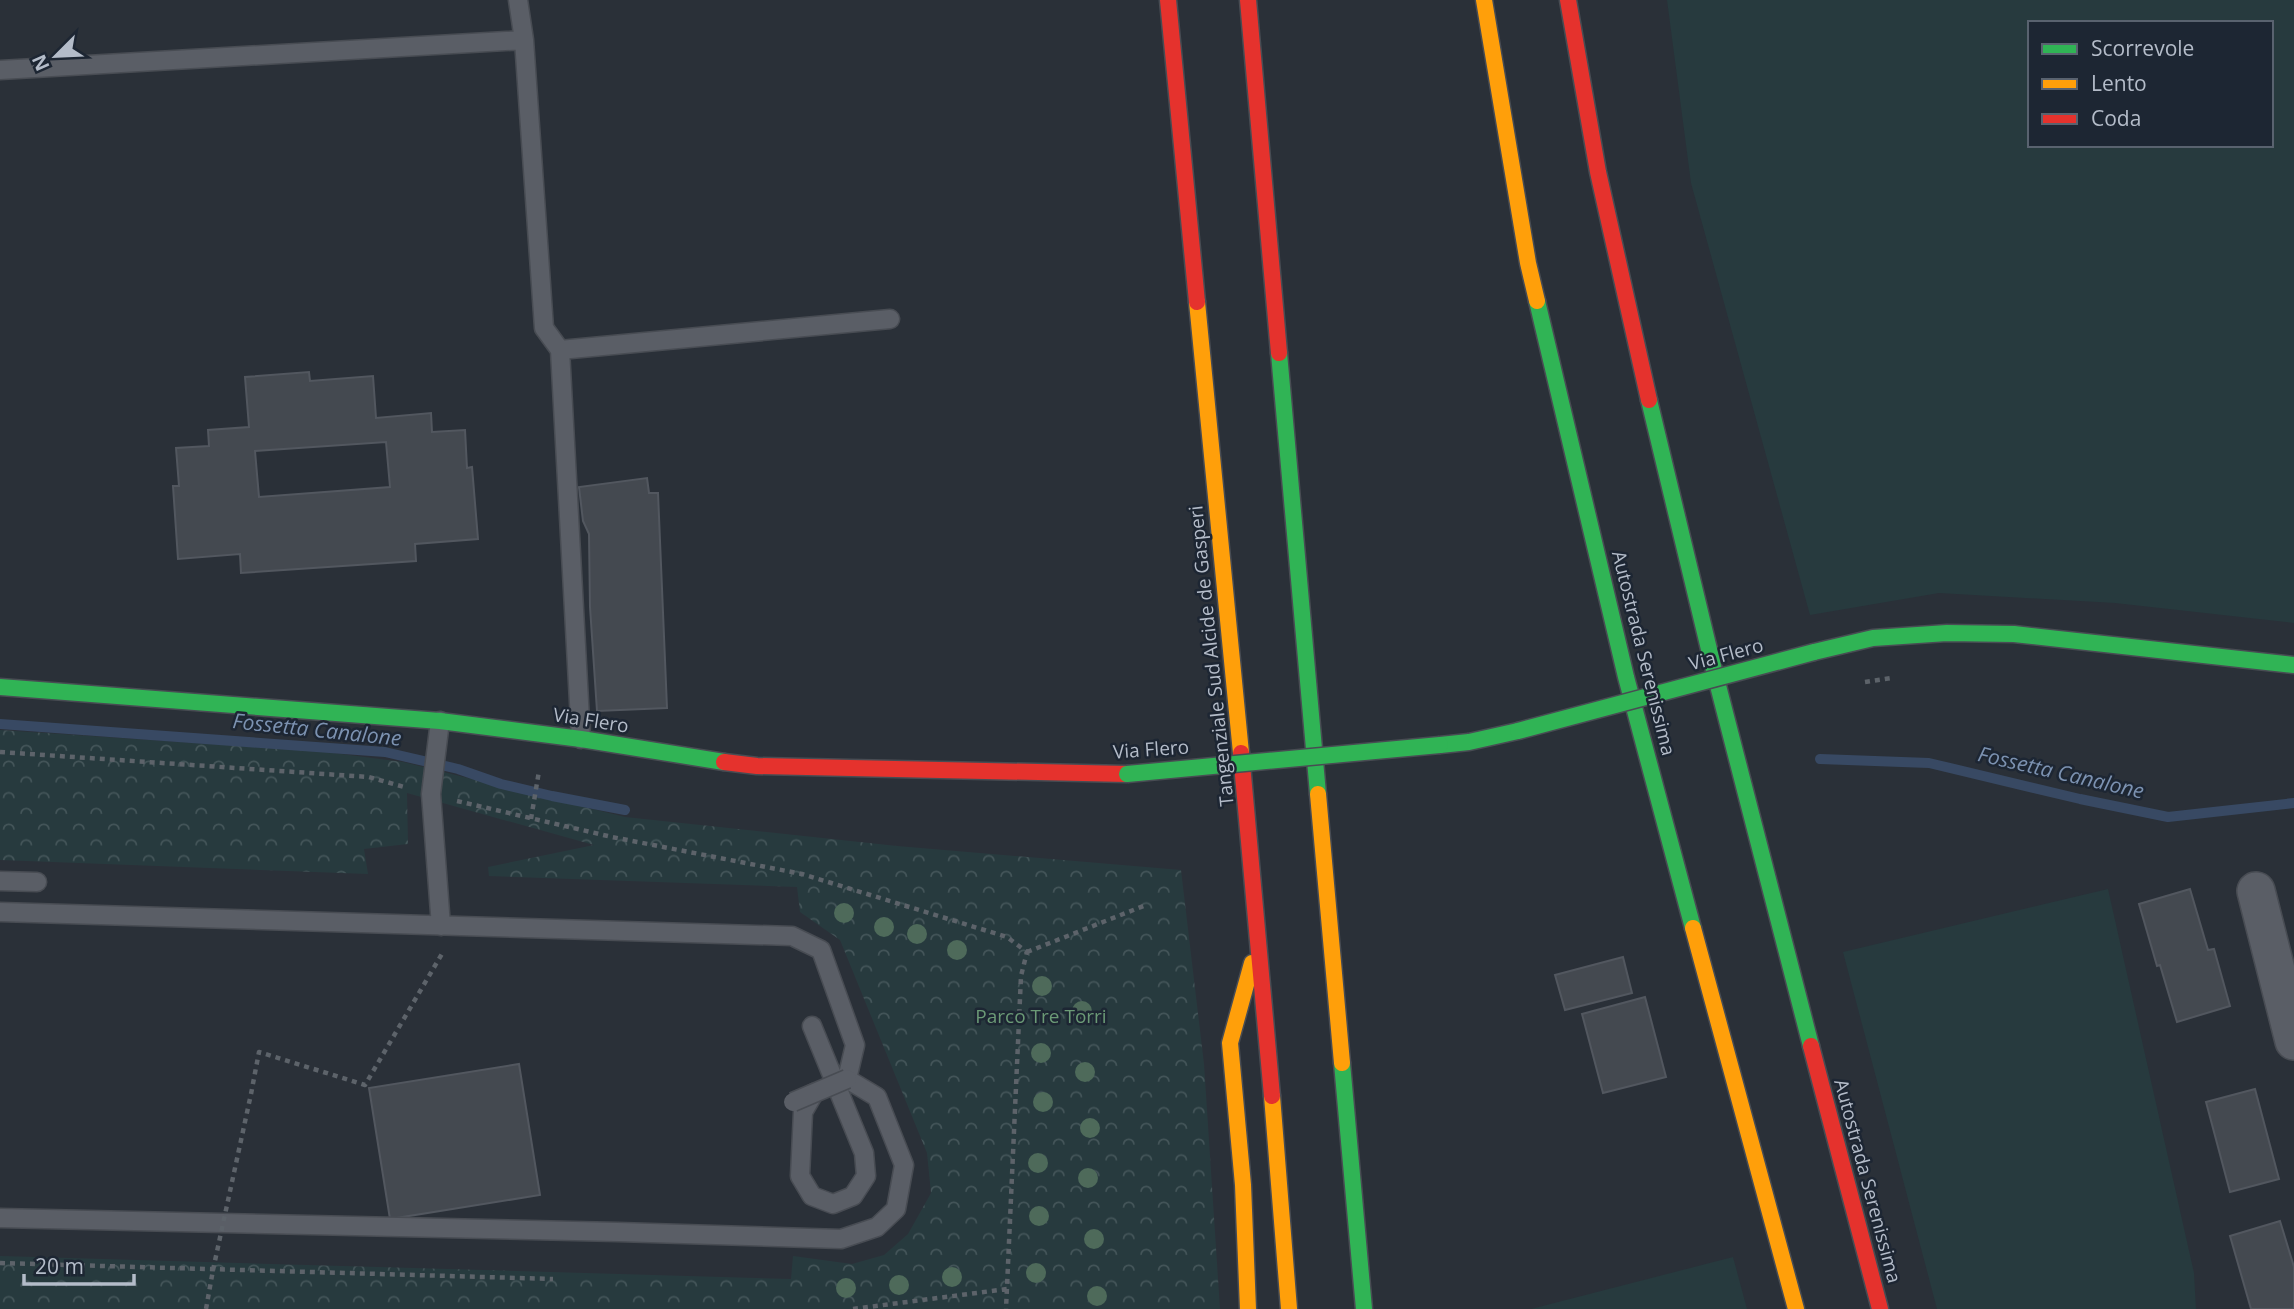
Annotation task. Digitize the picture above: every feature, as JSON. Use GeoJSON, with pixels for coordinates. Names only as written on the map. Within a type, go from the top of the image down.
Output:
{"type":"FeatureCollection","features":[{"type":"Feature","properties":{"kind":"main road","name":"Tangenziale Sud Alcide de Gasperi"},"geometry":{"type":"LineString","coordinates":[[1168,0],[1259,934],[1289,1309]]}},
{"type":"Feature","properties":{"kind":"main road"},"geometry":{"type":"LineString","coordinates":[[1248,0],[1364,1309]]}},
{"type":"Feature","properties":{"kind":"main road","name":"Autostrada Serenissima"},"geometry":{"type":"LineString","coordinates":[[1484,0],[1528,264],[1626,677],[1796,1309]]}},
{"type":"Feature","properties":{"kind":"main road","name":"Autostrada Serenissima"},"geometry":{"type":"LineString","coordinates":[[1568,0],[1574,46],[1613,249],[1709,656],[1880,1309]]}},
{"type":"Feature","properties":{"kind":"main road","name":"Via Flero"},"geometry":{"type":"LineString","coordinates":[[0,687],[440,721],[757,766],[1127,774],[1469,742],[1873,638],[1947,633],[2014,634],[2294,665]]}},
{"type":"Feature","properties":{"kind":"main road"},"geometry":{"type":"LineString","coordinates":[[1248,1309],[1243,1185],[1230,1043],[1259,934]]}},
{"type":"Feature","properties":{"kind":"street"},"geometry":{"type":"LineString","coordinates":[[2256,891],[2294,1041]]}},
{"type":"Feature","properties":{"kind":"lane"},"geometry":{"type":"LineString","coordinates":[[518,0],[524,40],[544,328],[560,350],[581,739]]}},
{"type":"Feature","properties":{"kind":"lane"},"geometry":{"type":"LineString","coordinates":[[0,70],[524,40]]}},
{"type":"Feature","properties":{"kind":"lane"},"geometry":{"type":"LineString","coordinates":[[560,350],[890,319]]}},
{"type":"Feature","properties":{"kind":"lane"},"geometry":{"type":"LineString","coordinates":[[440,721],[431,794],[441,926]]}},
{"type":"Feature","properties":{"kind":"lane"},"geometry":{"type":"LineString","coordinates":[[0,881],[37,882]]}},
{"type":"Feature","properties":{"kind":"lane"},"geometry":{"type":"LineString","coordinates":[[0,912],[792,936],[821,950],[855,1045],[847,1079]]}},
{"type":"Feature","properties":{"kind":"lane"},"geometry":{"type":"LineString","coordinates":[[812,1026],[864,1153],[866,1176],[853,1196],[833,1203],[812,1196],[800,1176],[803,1112],[814,1093]]}},
{"type":"Feature","properties":{"kind":"lane"},"geometry":{"type":"LineString","coordinates":[[793,1102],[847,1079]]}},
{"type":"Feature","properties":{"kind":"lane"},"geometry":{"type":"LineString","coordinates":[[0,1218],[841,1239],[877,1227],[895,1209],[904,1165],[877,1097],[847,1079]]}},
{"type":"Feature","properties":{"kind":"path"},"geometry":{"type":"LineString","coordinates":[[1853,685],[1899,677]]}},
{"type":"Feature","properties":{"kind":"path"},"geometry":{"type":"LineString","coordinates":[[0,752],[369,777],[531,819],[802,874],[1007,937],[1027,952]]}},
{"type":"Feature","properties":{"kind":"path"},"geometry":{"type":"LineString","coordinates":[[531,819],[539,769]]}},
{"type":"Feature","properties":{"kind":"path"},"geometry":{"type":"LineString","coordinates":[[1027,952],[1146,905]]}},
{"type":"Feature","properties":{"kind":"path"},"geometry":{"type":"LineString","coordinates":[[206,1309],[259,1052],[365,1085],[443,951],[441,926]]}},
{"type":"Feature","properties":{"kind":"path"},"geometry":{"type":"LineString","coordinates":[[1006,1309],[1021,976],[1027,952]]}},
{"type":"Feature","properties":{"kind":"path"},"geometry":{"type":"LineString","coordinates":[[0,1263],[553,1279]]}},
{"type":"Feature","properties":{"kind":"path"},"geometry":{"type":"LineString","coordinates":[[853,1309],[1007,1289]]}},
{"type":"Feature","properties":{"kind":"green space"},"geometry":{"type":"Polygon","coordinates":[[[1667,0],[2294,0],[2294,623],[2115,603],[1939,593],[1810,615],[1691,183],[1667,0]]]}},
{"type":"Feature","properties":{"kind":"green space","name":"Parco Tre Torri"},"geometry":{"type":"Polygon","coordinates":[[[0,730],[318,751],[403,762],[625,817],[897,846],[1181,870],[1204,1064],[1220,1309],[0,1309],[0,1256],[791,1279],[793,1256],[852,1264],[884,1255],[908,1234],[931,1193],[927,1153],[840,940],[800,912],[797,887],[489,876],[488,867],[594,845],[407,793],[408,844],[364,849],[368,874],[0,860],[0,730]]]}},
{"type":"Feature","properties":{"kind":"green space"},"geometry":{"type":"Polygon","coordinates":[[[2108,889],[2194,1273],[2196,1309],[1937,1309],[1843,952],[2108,889]]]}},
{"type":"Feature","properties":{"kind":"green space"},"geometry":{"type":"Polygon","coordinates":[[[1733,1257],[1747,1309],[1531,1309],[1733,1257]]]}},
{"type":"Feature","properties":{"kind":"building"},"geometry":{"type":"Polygon","coordinates":[[[309,372],[310,381],[373,376],[376,418],[431,413],[432,432],[465,430],[467,468],[472,467],[478,539],[415,544],[416,561],[241,573],[240,554],[178,559],[173,486],[179,486],[176,448],[209,446],[208,430],[249,427],[245,377],[309,372]],[[386,442],[255,451],[259,497],[390,487],[386,442]]]}},
{"type":"Feature","properties":{"kind":"building"},"geometry":{"type":"Polygon","coordinates":[[[647,478],[649,493],[658,493],[667,708],[597,711],[590,607],[589,534],[583,521],[579,487],[647,478]]]}},
{"type":"Feature","properties":{"kind":"building"},"geometry":{"type":"Polygon","coordinates":[[[2190,889],[2208,950],[2214,949],[2230,1006],[2177,1022],[2139,904],[2190,889]]]}},
{"type":"Feature","properties":{"kind":"building"},"geometry":{"type":"Polygon","coordinates":[[[1623,957],[1632,993],[1565,1010],[1555,975],[1623,957]]]}},
{"type":"Feature","properties":{"kind":"building"},"geometry":{"type":"Polygon","coordinates":[[[1645,997],[1666,1077],[1603,1093],[1582,1014],[1645,997]]]}},
{"type":"Feature","properties":{"kind":"building"},"geometry":{"type":"Polygon","coordinates":[[[519,1064],[540,1195],[390,1219],[369,1088],[519,1064]]]}},
{"type":"Feature","properties":{"kind":"building"},"geometry":{"type":"Polygon","coordinates":[[[2255,1089],[2279,1179],[2230,1192],[2206,1102],[2255,1089]]]}},
{"type":"Feature","properties":{"kind":"building"},"geometry":{"type":"Polygon","coordinates":[[[2280,1221],[2294,1267],[2294,1309],[2251,1309],[2230,1236],[2280,1221]]]}},
{"type":"Feature","properties":{"kind":"waterway","name":"Fossetta Canalone"},"geometry":{"type":"LineString","coordinates":[[0,724],[385,752],[458,769],[501,784],[625,810]]}},
{"type":"Feature","properties":{"kind":"waterway","name":"Fossetta Canalone"},"geometry":{"type":"LineString","coordinates":[[1820,759],[1929,763],[2168,817],[2294,803]]}},
{"type":"Feature","properties":{"kind":"traffic: fast"},"geometry":{"type":"LineString","coordinates":[[1537,301],[1626,677],[1693,928]]}},
{"type":"Feature","properties":{"kind":"traffic: fast"},"geometry":{"type":"LineString","coordinates":[[1279,353],[1318,794]]}},
{"type":"Feature","properties":{"kind":"traffic: fast"},"geometry":{"type":"LineString","coordinates":[[1649,400],[1714,670],[1811,1046]]}},
{"type":"Feature","properties":{"kind":"traffic: fast"},"geometry":{"type":"LineString","coordinates":[[1814,652],[1873,638],[1947,633],[2014,634],[2294,665]]}},
{"type":"Feature","properties":{"kind":"traffic: fast"},"geometry":{"type":"LineString","coordinates":[[1518,731],[1814,652]]}},
{"type":"Feature","properties":{"kind":"traffic: fast"},"geometry":{"type":"LineString","coordinates":[[0,687],[440,721],[581,739],[724,762]]}},
{"type":"Feature","properties":{"kind":"traffic: fast"},"geometry":{"type":"LineString","coordinates":[[1440,745],[1469,742],[1518,731]]}},
{"type":"Feature","properties":{"kind":"traffic: fast"},"geometry":{"type":"LineString","coordinates":[[1127,774],[1440,745]]}},
{"type":"Feature","properties":{"kind":"traffic: fast"},"geometry":{"type":"LineString","coordinates":[[1342,1063],[1364,1309]]}},
{"type":"Feature","properties":{"kind":"traffic: slow"},"geometry":{"type":"LineString","coordinates":[[1484,0],[1528,263],[1537,301]]}},
{"type":"Feature","properties":{"kind":"traffic: slow"},"geometry":{"type":"LineString","coordinates":[[1197,302],[1241,753]]}},
{"type":"Feature","properties":{"kind":"traffic: slow"},"geometry":{"type":"LineString","coordinates":[[1318,794],[1342,1063]]}},
{"type":"Feature","properties":{"kind":"traffic: slow"},"geometry":{"type":"LineString","coordinates":[[1693,928],[1796,1309]]}},
{"type":"Feature","properties":{"kind":"traffic: slow"},"geometry":{"type":"LineString","coordinates":[[1248,1309],[1243,1185],[1230,1043],[1252,963]]}},
{"type":"Feature","properties":{"kind":"traffic: slow"},"geometry":{"type":"LineString","coordinates":[[1272,1096],[1289,1309]]}},
{"type":"Feature","properties":{"kind":"traffic: jam"},"geometry":{"type":"LineString","coordinates":[[1168,0],[1197,302]]}},
{"type":"Feature","properties":{"kind":"traffic: jam"},"geometry":{"type":"LineString","coordinates":[[1248,0],[1279,353]]}},
{"type":"Feature","properties":{"kind":"traffic: jam"},"geometry":{"type":"LineString","coordinates":[[1568,0],[1598,172],[1649,400]]}},
{"type":"Feature","properties":{"kind":"traffic: jam"},"geometry":{"type":"LineString","coordinates":[[1241,753],[1272,1096]]}},
{"type":"Feature","properties":{"kind":"traffic: jam"},"geometry":{"type":"LineString","coordinates":[[724,762],[757,766],[1127,774]]}},
{"type":"Feature","properties":{"kind":"traffic: jam"},"geometry":{"type":"LineString","coordinates":[[1811,1046],[1880,1309]]}}]}
